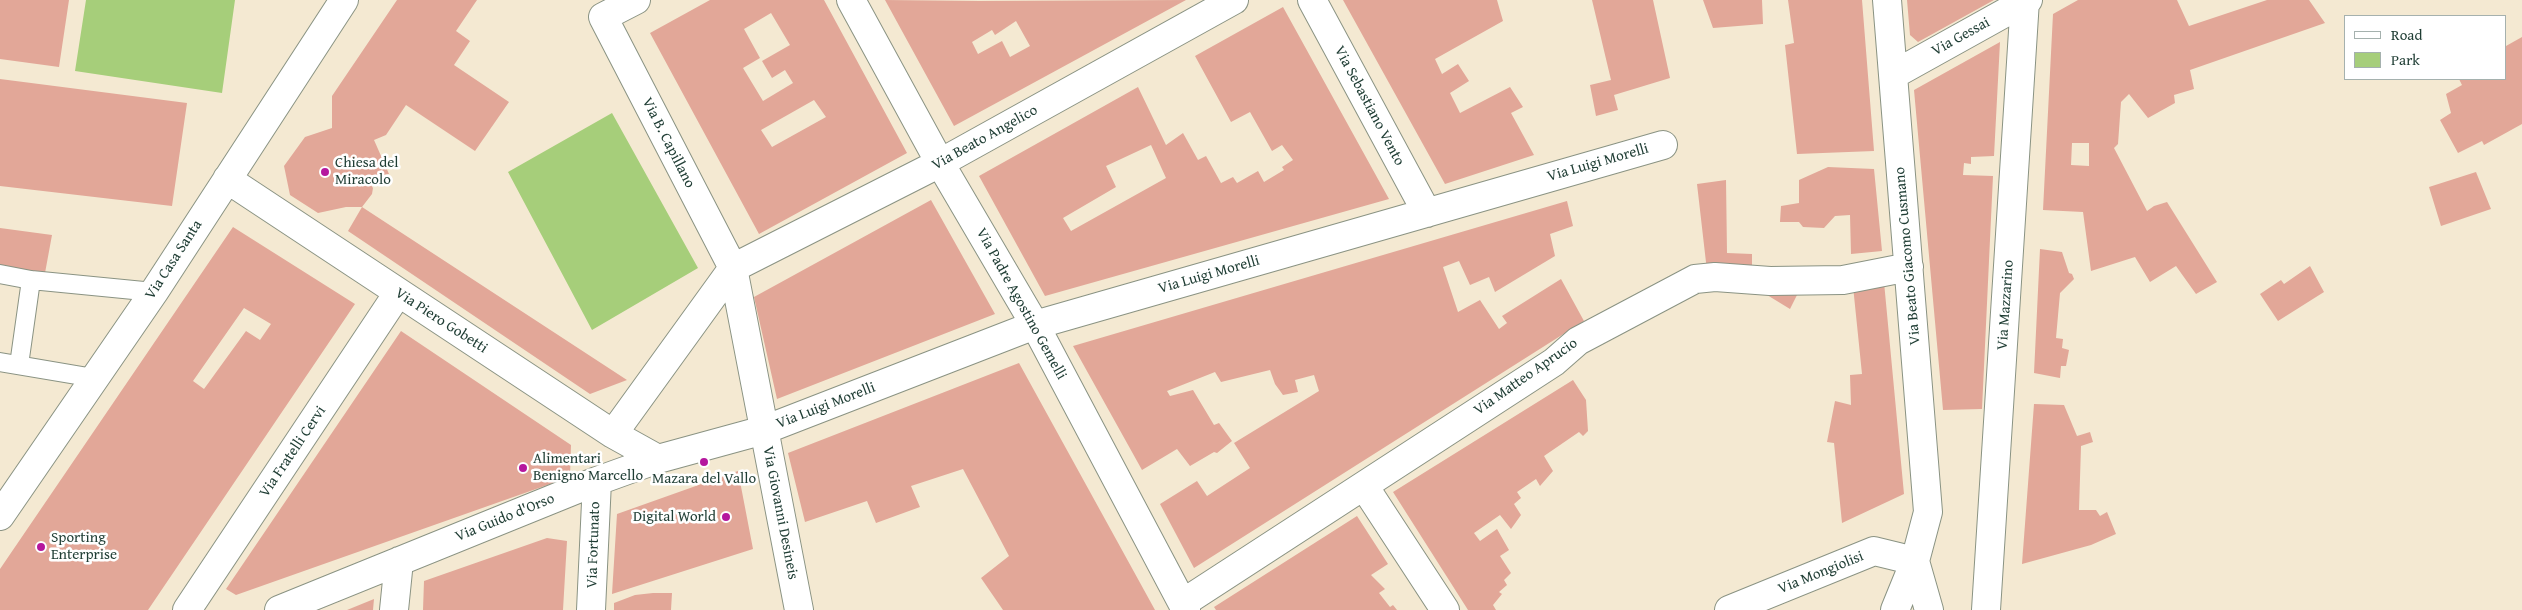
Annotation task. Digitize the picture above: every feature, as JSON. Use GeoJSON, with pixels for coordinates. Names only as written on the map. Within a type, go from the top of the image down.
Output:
{"type":"FeatureCollection","features":[{"type":"Feature","properties":{"kind":"street","name":"Via Casa Santa"},"geometry":{"type":"LineString","coordinates":[[0,516],[154,292],[344,0]]}},
{"type":"Feature","properties":{"kind":"street","name":"Via B. Capillano"},"geometry":{"type":"LineString","coordinates":[[636,0],[602,17],[732,268]]}},
{"type":"Feature","properties":{"kind":"street","name":"Via Padre Agostino Gemelli"},"geometry":{"type":"LineString","coordinates":[[851,0],[940,163],[1035,325],[1184,607]]}},
{"type":"Feature","properties":{"kind":"street","name":"Via Beato Angelico"},"geometry":{"type":"LineString","coordinates":[[732,268],[940,163],[1234,0]]}},
{"type":"Feature","properties":{"kind":"street","name":"Via Sebastiano Vento"},"geometry":{"type":"LineString","coordinates":[[1312,0],[1427,212]]}},
{"type":"Feature","properties":{"kind":"street","name":"Via Beato Giacomo Cusmano"},"geometry":{"type":"LineString","coordinates":[[1887,0],[1928,512],[1915,561],[1895,610]]}},
{"type":"Feature","properties":{"kind":"street","name":"Via Gessai"},"geometry":{"type":"LineString","coordinates":[[1893,75],[2026,1]]}},
{"type":"Feature","properties":{"kind":"street","name":"Via Mazzarino"},"geometry":{"type":"LineString","coordinates":[[1986,610],[2026,1]]}},
{"type":"Feature","properties":{"kind":"street","name":"Via Luigi Morelli"},"geometry":{"type":"LineString","coordinates":[[764,430],[1035,325],[1663,145]]}},
{"type":"Feature","properties":{"kind":"street","name":"Via Piero Gobetti"},"geometry":{"type":"LineString","coordinates":[[227,179],[613,434],[658,459]]}},
{"type":"Feature","properties":{"kind":"street","name":"Via Matteo Aprucio"},"geometry":{"type":"LineString","coordinates":[[1184,607],[1364,486],[1554,362],[1578,340],[1694,279],[1714,277],[1770,281],[1843,280],[1909,267]]}},
{"type":"Feature","properties":{"kind":"street","name":"Via Giovanni Desineis"},"geometry":{"type":"LineString","coordinates":[[732,268],[799,610]]}},
{"type":"Feature","properties":{"kind":"street"},"geometry":{"type":"LineString","coordinates":[[613,434],[732,268]]}},
{"type":"Feature","properties":{"kind":"street","name":"Via Fratelli Cervi"},"geometry":{"type":"LineString","coordinates":[[187,610],[398,293]]}},
{"type":"Feature","properties":{"kind":"street","name":"Via Guido d'Orso"},"geometry":{"type":"LineString","coordinates":[[279,610],[596,481],[658,459],[764,430]]}},
{"type":"Feature","properties":{"kind":"street","name":"Via Fortunato"},"geometry":{"type":"LineString","coordinates":[[591,610],[596,481]]}},
{"type":"Feature","properties":{"kind":"street"},"geometry":{"type":"LineString","coordinates":[[1364,486],[1445,610]]}},
{"type":"Feature","properties":{"kind":"street","name":"Via Mongiolisi"},"geometry":{"type":"LineString","coordinates":[[1729,610],[1874,551],[1915,561]]}},
{"type":"Feature","properties":{"kind":"street"},"geometry":{"type":"LineString","coordinates":[[394,610],[399,561]]}},
{"type":"Feature","properties":{"kind":"street"},"geometry":{"type":"LineString","coordinates":[[1915,561],[1929,610]]}},
{"type":"Feature","properties":{"kind":"lane"},"geometry":{"type":"LineString","coordinates":[[0,274],[31,280],[154,292]]}},
{"type":"Feature","properties":{"kind":"lane"},"geometry":{"type":"LineString","coordinates":[[20,365],[31,280]]}},
{"type":"Feature","properties":{"kind":"lane"},"geometry":{"type":"LineString","coordinates":[[0,362],[94,378]]}},
{"type":"Feature","properties":{"kind":"green space"},"geometry":{"type":"Polygon","coordinates":[[[86,0],[235,0],[222,93],[75,71],[86,0]]]}},
{"type":"Feature","properties":{"kind":"green space"},"geometry":{"type":"Polygon","coordinates":[[[612,113],[698,268],[592,330],[508,172],[612,113]]]}},
{"type":"Feature","properties":{"kind":"building"},"geometry":{"type":"Polygon","coordinates":[[[0,0],[69,0],[59,67],[0,59],[0,0]]]}},
{"type":"Feature","properties":{"kind":"building"},"geometry":{"type":"Polygon","coordinates":[[[397,0],[477,0],[456,31],[470,41],[454,65],[509,102],[475,151],[406,105],[386,135],[374,140],[389,174],[366,178],[373,188],[372,194],[362,207],[346,207],[318,213],[290,195],[284,166],[305,137],[332,128],[332,96],[397,0]]]}},
{"type":"Feature","properties":{"kind":"building"},"geometry":{"type":"Polygon","coordinates":[[[710,0],[824,0],[907,153],[759,234],[650,33],[710,0]],[[771,13],[744,29],[760,58],[743,68],[763,101],[793,83],[785,70],[772,78],[762,61],[790,45],[771,13]],[[814,100],[761,130],[772,147],[826,117],[814,100]]]}},
{"type":"Feature","properties":{"kind":"building"},"geometry":{"type":"Polygon","coordinates":[[[885,0],[1186,0],[954,126],[885,0]],[[1016,21],[995,35],[992,30],[972,42],[978,54],[1002,41],[1010,57],[1030,46],[1016,21]]]}},
{"type":"Feature","properties":{"kind":"building"},"geometry":{"type":"Polygon","coordinates":[[[1343,0],[1497,0],[1503,21],[1435,59],[1442,74],[1458,64],[1469,81],[1450,93],[1460,113],[1510,87],[1523,107],[1511,113],[1534,155],[1445,184],[1343,0]]]}},
{"type":"Feature","properties":{"kind":"building"},"geometry":{"type":"Polygon","coordinates":[[[1592,0],[1653,0],[1670,78],[1614,95],[1618,110],[1596,116],[1590,85],[1611,80],[1592,0]]]}},
{"type":"Feature","properties":{"kind":"building"},"geometry":{"type":"Polygon","coordinates":[[[1703,0],[1762,0],[1763,24],[1713,28],[1703,0]]]}},
{"type":"Feature","properties":{"kind":"building"},"geometry":{"type":"Polygon","coordinates":[[[1788,0],[1862,0],[1874,151],[1797,154],[1785,45],[1794,43],[1788,0]]]}},
{"type":"Feature","properties":{"kind":"building"},"geometry":{"type":"Polygon","coordinates":[[[1907,0],[1994,0],[1918,42],[1910,35],[1907,0]]]}},
{"type":"Feature","properties":{"kind":"building"},"geometry":{"type":"Polygon","coordinates":[[[2078,0],[2177,0],[2189,26],[2267,0],[2309,0],[2325,23],[2190,70],[2194,89],[2174,95],[2175,103],[2148,118],[2129,94],[2121,102],[2118,144],[2114,148],[2147,211],[2154,206],[2167,202],[2217,282],[2196,294],[2176,266],[2150,282],[2135,257],[2091,271],[2083,212],[2043,210],[2053,14],[2078,0]],[[2072,143],[2071,165],[2089,166],[2089,143],[2072,143]]]}},
{"type":"Feature","properties":{"kind":"building"},"geometry":{"type":"Polygon","coordinates":[[[1283,7],[1389,199],[1045,296],[979,176],[1138,87],[1166,145],[1183,133],[1198,160],[1206,156],[1221,183],[1233,177],[1237,183],[1258,171],[1264,182],[1284,170],[1282,167],[1293,160],[1282,145],[1272,151],[1250,112],[1231,122],[1195,56],[1283,7]],[[1151,145],[1106,166],[1116,187],[1063,218],[1071,231],[1166,178],[1151,145]]]}},
{"type":"Feature","properties":{"kind":"building"},"geometry":{"type":"Polygon","coordinates":[[[2522,37],[2522,124],[2484,145],[2482,141],[2458,153],[2440,120],[2451,113],[2446,94],[2462,85],[2460,80],[2507,80],[2507,45],[2522,37]]]}},
{"type":"Feature","properties":{"kind":"building"},"geometry":{"type":"Polygon","coordinates":[[[2000,42],[1994,156],[1971,157],[1971,164],[1964,163],[1963,175],[1993,176],[1982,409],[1943,410],[1914,90],[2000,42]]]}},
{"type":"Feature","properties":{"kind":"building"},"geometry":{"type":"Polygon","coordinates":[[[0,79],[187,103],[172,206],[0,186],[0,79]]]}},
{"type":"Feature","properties":{"kind":"building"},"geometry":{"type":"Polygon","coordinates":[[[1828,167],[1874,169],[1882,251],[1851,254],[1850,215],[1835,216],[1824,228],[1803,227],[1799,222],[1780,222],[1781,206],[1799,203],[1799,180],[1828,167]]]}},
{"type":"Feature","properties":{"kind":"building"},"geometry":{"type":"Polygon","coordinates":[[[2476,172],[2491,209],[2441,226],[2429,187],[2476,172]]]}},
{"type":"Feature","properties":{"kind":"building"},"geometry":{"type":"Polygon","coordinates":[[[1726,180],[1727,253],[1752,254],[1752,275],[1707,271],[1697,184],[1726,180]]]}},
{"type":"Feature","properties":{"kind":"building"},"geometry":{"type":"Polygon","coordinates":[[[931,200],[995,314],[777,399],[754,297],[931,200]]]}},
{"type":"Feature","properties":{"kind":"building"},"geometry":{"type":"Polygon","coordinates":[[[1567,201],[1573,226],[1550,234],[1555,256],[1495,292],[1489,277],[1470,285],[1459,261],[1443,267],[1458,312],[1480,300],[1499,329],[1507,323],[1502,316],[1561,279],[1584,321],[1194,568],[1160,504],[1197,481],[1207,496],[1250,468],[1234,443],[1319,391],[1314,375],[1295,380],[1298,392],[1283,395],[1275,384],[1270,370],[1221,382],[1215,372],[1167,391],[1170,396],[1193,390],[1214,425],[1219,423],[1232,441],[1217,453],[1214,452],[1190,466],[1177,449],[1142,470],[1073,346],[1567,201]]]}},
{"type":"Feature","properties":{"kind":"building"},"geometry":{"type":"Polygon","coordinates":[[[362,207],[627,380],[590,394],[348,231],[362,207]]]}},
{"type":"Feature","properties":{"kind":"building"},"geometry":{"type":"Polygon","coordinates":[[[233,227],[355,304],[148,610],[0,610],[0,569],[233,227]],[[244,308],[193,381],[204,389],[246,331],[260,340],[271,324],[244,308]]]}},
{"type":"Feature","properties":{"kind":"building"},"geometry":{"type":"Polygon","coordinates":[[[0,228],[52,235],[45,273],[0,266],[0,228]]]}},
{"type":"Feature","properties":{"kind":"building"},"geometry":{"type":"Polygon","coordinates":[[[2040,249],[2062,252],[2069,273],[2072,274],[2074,279],[2060,293],[2056,338],[2063,339],[2062,348],[2069,350],[2066,366],[2061,366],[2060,378],[2034,373],[2040,249]]]}},
{"type":"Feature","properties":{"kind":"building"},"geometry":{"type":"Polygon","coordinates":[[[2310,266],[2324,292],[2278,321],[2260,294],[2281,280],[2284,284],[2310,266]]]}},
{"type":"Feature","properties":{"kind":"building"},"geometry":{"type":"Polygon","coordinates":[[[1884,282],[1904,494],[1842,523],[1834,443],[1827,442],[1835,401],[1851,405],[1850,375],[1862,374],[1853,286],[1884,282]]]}},
{"type":"Feature","properties":{"kind":"building"},"geometry":{"type":"Polygon","coordinates":[[[1802,285],[1790,309],[1754,287],[1802,285]]]}},
{"type":"Feature","properties":{"kind":"building"},"geometry":{"type":"Polygon","coordinates":[[[401,331],[571,445],[570,477],[236,595],[226,589],[401,331]]]}},
{"type":"Feature","properties":{"kind":"building"},"geometry":{"type":"Polygon","coordinates":[[[1019,363],[1155,610],[1003,610],[981,578],[1009,556],[963,469],[911,486],[920,507],[876,523],[867,501],[805,522],[788,453],[1019,363]]]}},
{"type":"Feature","properties":{"kind":"building"},"geometry":{"type":"Polygon","coordinates":[[[1573,380],[1586,400],[1588,431],[1583,436],[1579,432],[1544,456],[1553,471],[1540,486],[1536,479],[1517,492],[1521,498],[1514,504],[1521,515],[1511,529],[1500,515],[1474,533],[1480,541],[1497,529],[1509,550],[1500,556],[1511,573],[1504,580],[1507,585],[1499,592],[1502,594],[1493,605],[1496,610],[1468,610],[1393,492],[1573,380]]]}},
{"type":"Feature","properties":{"kind":"building"},"geometry":{"type":"Polygon","coordinates":[[[2034,404],[2064,405],[2077,436],[2090,432],[2093,442],[2081,446],[2079,510],[2096,510],[2100,516],[2107,512],[2116,534],[2091,545],[2022,564],[2034,404]]]}},
{"type":"Feature","properties":{"kind":"building"},"geometry":{"type":"Polygon","coordinates":[[[738,471],[753,549],[612,594],[617,514],[738,471]]]}},
{"type":"Feature","properties":{"kind":"building"},"geometry":{"type":"Polygon","coordinates":[[[1357,516],[1388,564],[1371,575],[1385,589],[1379,593],[1390,607],[1393,605],[1397,610],[1216,610],[1214,607],[1357,516]]]}},
{"type":"Feature","properties":{"kind":"building"},"geometry":{"type":"Polygon","coordinates":[[[547,538],[567,541],[563,610],[423,610],[424,581],[547,538]]]}},
{"type":"Feature","properties":{"kind":"building"},"geometry":{"type":"Polygon","coordinates":[[[672,593],[671,610],[614,610],[614,603],[635,595],[672,593]]]}},
{"type":"Feature","properties":{"kind":"building"},"geometry":{"type":"Polygon","coordinates":[[[374,599],[373,610],[347,610],[374,599]]]}},
{"type":"Feature","properties":{"kind":"place","name":"Chiesa del Miracolo"},"geometry":{"type":"Point","coordinates":[325,172]}},
{"type":"Feature","properties":{"kind":"place","name":"Mazara del Vallo"},"geometry":{"type":"Point","coordinates":[704,462]}},
{"type":"Feature","properties":{"kind":"place","name":"Alimentari Benigno Marcello"},"geometry":{"type":"Point","coordinates":[523,468]}},
{"type":"Feature","properties":{"kind":"place","name":"Digital World"},"geometry":{"type":"Point","coordinates":[726,517]}},
{"type":"Feature","properties":{"kind":"place","name":"Sporting Enterprise"},"geometry":{"type":"Point","coordinates":[41,547]}}]}
